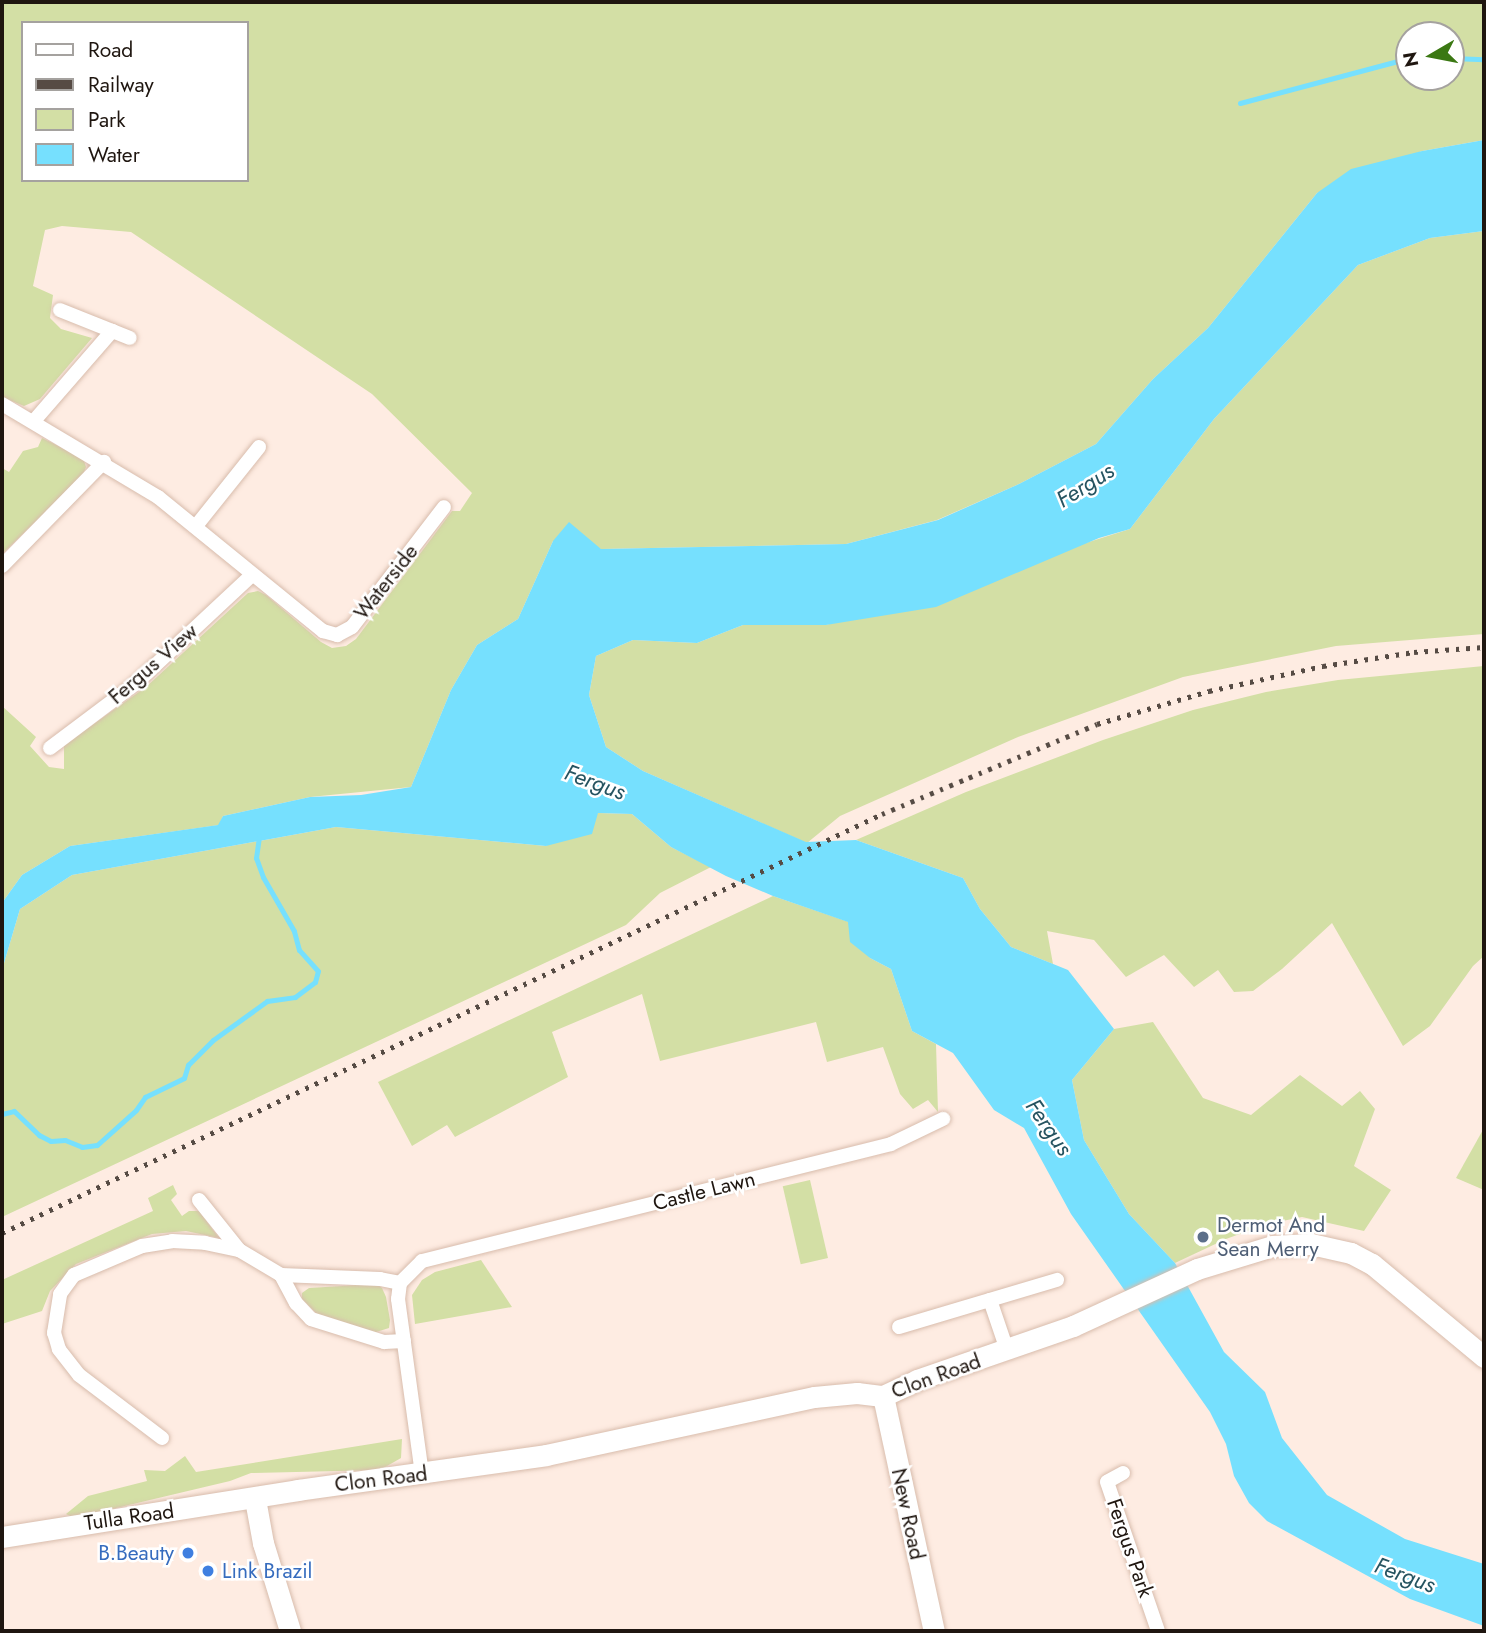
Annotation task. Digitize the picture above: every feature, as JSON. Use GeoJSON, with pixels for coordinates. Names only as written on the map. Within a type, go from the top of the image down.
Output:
{"type":"FeatureCollection","features":[{"type":"Feature","properties":{"kind":"main road","name":"Clon Road"},"geometry":{"type":"LineString","coordinates":[[256,1499],[298,1490],[545,1455],[814,1397],[857,1393],[883,1396],[917,1380],[1007,1350],[1118,1306],[1197,1269],[1272,1246],[1311,1244],[1351,1253],[1388,1277],[1484,1357]]}},
{"type":"Feature","properties":{"kind":"main road","name":"New Road"},"geometry":{"type":"LineString","coordinates":[[883,1396],[934,1631]]}},
{"type":"Feature","properties":{"kind":"main road","name":"Tulla Road"},"geometry":{"type":"LineString","coordinates":[[2,1537],[256,1499]]}},
{"type":"Feature","properties":{"kind":"main road"},"geometry":{"type":"LineString","coordinates":[[256,1499],[263,1543],[290,1631]]}},
{"type":"Feature","properties":{"kind":"street"},"geometry":{"type":"LineString","coordinates":[[60,310],[130,338]]}},
{"type":"Feature","properties":{"kind":"street"},"geometry":{"type":"LineString","coordinates":[[33,422],[112,331]]}},
{"type":"Feature","properties":{"kind":"street"},"geometry":{"type":"LineString","coordinates":[[2,404],[104,462],[196,526],[252,575]]}},
{"type":"Feature","properties":{"kind":"street"},"geometry":{"type":"LineString","coordinates":[[196,526],[259,447]]}},
{"type":"Feature","properties":{"kind":"street"},"geometry":{"type":"LineString","coordinates":[[2,566],[104,462]]}},
{"type":"Feature","properties":{"kind":"street","name":"Waterside"},"geometry":{"type":"LineString","coordinates":[[252,575],[323,631],[337,635],[352,627],[444,508]]}},
{"type":"Feature","properties":{"kind":"street","name":"Fergus View"},"geometry":{"type":"LineString","coordinates":[[50,748],[135,684],[252,575]]}},
{"type":"Feature","properties":{"kind":"street","name":"Castle Lawn"},"geometry":{"type":"LineString","coordinates":[[400,1283],[422,1261],[891,1144],[943,1119]]}},
{"type":"Feature","properties":{"kind":"street"},"geometry":{"type":"LineString","coordinates":[[199,1200],[239,1251]]}},
{"type":"Feature","properties":{"kind":"street"},"geometry":{"type":"LineString","coordinates":[[162,1438],[79,1375],[59,1349],[54,1332],[60,1294],[74,1275],[142,1246],[172,1241],[205,1242],[239,1251],[281,1275],[380,1279],[400,1283],[398,1299],[422,1474]]}},
{"type":"Feature","properties":{"kind":"street"},"geometry":{"type":"LineString","coordinates":[[281,1275],[296,1303],[311,1319],[384,1342],[404,1341]]}},
{"type":"Feature","properties":{"kind":"street"},"geometry":{"type":"LineString","coordinates":[[899,1327],[1057,1280]]}},
{"type":"Feature","properties":{"kind":"street"},"geometry":{"type":"LineString","coordinates":[[990,1300],[1007,1350]]}},
{"type":"Feature","properties":{"kind":"street","name":"Fergus Park"},"geometry":{"type":"LineString","coordinates":[[1123,1473],[1107,1482],[1158,1631]]}},
{"type":"Feature","properties":{"kind":"green space"},"geometry":{"type":"Polygon","coordinates":[[[2,2],[1484,2],[1484,140],[1422,151],[1317,193],[1208,328],[1153,379],[1096,444],[1019,484],[937,520],[846,544],[601,549],[553,541],[518,619],[477,645],[451,690],[411,787],[310,797],[223,816],[219,825],[70,846],[22,875],[2,903],[2,706],[36,737],[30,746],[49,767],[64,769],[64,745],[146,687],[248,593],[258,591],[266,595],[321,642],[332,648],[346,646],[356,639],[452,511],[460,511],[472,493],[372,394],[131,232],[62,226],[45,230],[33,286],[53,295],[50,318],[61,329],[92,338],[40,399],[24,406],[2,397],[2,2]]]}},
{"type":"Feature","properties":{"kind":"green space"},"geometry":{"type":"Polygon","coordinates":[[[1484,231],[1484,634],[1336,646],[1183,677],[1018,737],[840,816],[807,843],[643,771],[606,747],[589,695],[596,656],[633,640],[697,643],[743,625],[826,625],[1130,529],[1214,419],[1358,265],[1430,238],[1484,231]]]}},
{"type":"Feature","properties":{"kind":"green space"},"geometry":{"type":"Polygon","coordinates":[[[42,438],[83,458],[86,467],[82,477],[2,554],[2,468],[9,472],[23,451],[38,447],[42,438]]]}},
{"type":"Feature","properties":{"kind":"green space"},"geometry":{"type":"Polygon","coordinates":[[[1484,666],[1484,956],[1473,966],[1430,1026],[1403,1046],[1332,923],[1282,969],[1253,991],[1234,992],[1218,970],[1194,987],[1164,955],[1126,977],[1094,940],[1047,931],[1053,964],[1011,947],[980,909],[963,878],[856,840],[966,792],[1103,740],[1193,710],[1266,692],[1338,680],[1484,666]]]}},
{"type":"Feature","properties":{"kind":"green space"},"geometry":{"type":"Polygon","coordinates":[[[598,813],[632,814],[671,847],[711,867],[660,893],[626,925],[2,1217],[2,970],[20,909],[72,875],[336,827],[546,846],[598,813]]]}},
{"type":"Feature","properties":{"kind":"green space"},"geometry":{"type":"Polygon","coordinates":[[[773,896],[849,922],[870,958],[891,969],[912,1031],[936,1044],[938,1112],[928,1100],[913,1109],[900,1094],[883,1047],[827,1062],[816,1022],[660,1061],[642,994],[552,1032],[568,1077],[455,1137],[447,1125],[412,1146],[378,1082],[773,896]]]}},
{"type":"Feature","properties":{"kind":"green space"},"geometry":{"type":"Polygon","coordinates":[[[1153,1022],[1203,1098],[1251,1115],[1300,1075],[1342,1106],[1360,1091],[1375,1109],[1354,1166],[1391,1190],[1364,1231],[1302,1217],[1267,1224],[1226,1239],[1175,1263],[1129,1214],[1084,1140],[1072,1080],[1114,1029],[1153,1022]]]}},
{"type":"Feature","properties":{"kind":"green space"},"geometry":{"type":"Polygon","coordinates":[[[1484,1128],[1484,1190],[1456,1178],[1484,1128]]]}},
{"type":"Feature","properties":{"kind":"green space"},"geometry":{"type":"Polygon","coordinates":[[[810,1180],[828,1258],[801,1264],[783,1186],[810,1180]]]}},
{"type":"Feature","properties":{"kind":"green space"},"geometry":{"type":"Polygon","coordinates":[[[173,1185],[177,1194],[171,1200],[182,1216],[189,1211],[199,1211],[219,1238],[186,1231],[152,1234],[76,1264],[50,1291],[42,1311],[2,1324],[2,1280],[153,1211],[148,1198],[173,1185]]]}},
{"type":"Feature","properties":{"kind":"green space"},"geometry":{"type":"Polygon","coordinates":[[[481,1260],[512,1307],[415,1324],[412,1295],[422,1280],[435,1272],[481,1260]]]}},
{"type":"Feature","properties":{"kind":"green space"},"geometry":{"type":"Polygon","coordinates":[[[376,1284],[382,1288],[386,1297],[390,1320],[389,1328],[373,1333],[319,1316],[302,1299],[302,1293],[309,1288],[376,1284]]]}},
{"type":"Feature","properties":{"kind":"green space"},"geometry":{"type":"Polygon","coordinates":[[[402,1439],[401,1458],[380,1470],[251,1473],[230,1481],[74,1518],[66,1514],[88,1496],[147,1481],[144,1470],[165,1471],[185,1456],[196,1472],[402,1439]]]}},
{"type":"Feature","properties":{"kind":"water","name":"Fergus"},"geometry":{"type":"Polygon","coordinates":[[[1484,140],[1484,231],[1430,238],[1358,265],[1214,419],[1130,529],[1099,538],[936,607],[826,625],[743,625],[697,643],[633,640],[596,656],[589,695],[606,747],[643,771],[806,842],[856,840],[963,878],[980,909],[1011,947],[1068,970],[1114,1029],[1072,1080],[1084,1140],[1129,1214],[1175,1263],[1224,1352],[1265,1392],[1282,1438],[1327,1495],[1405,1539],[1484,1564],[1484,1626],[1410,1599],[1267,1521],[1249,1503],[1234,1476],[1226,1444],[1210,1412],[1071,1214],[1024,1128],[994,1110],[953,1053],[912,1031],[891,969],[870,958],[850,942],[848,922],[773,896],[726,876],[671,847],[632,814],[598,813],[592,834],[546,846],[336,827],[72,875],[20,909],[2,970],[2,903],[22,875],[70,846],[218,825],[223,816],[310,797],[361,795],[411,787],[451,690],[477,645],[518,619],[553,541],[569,522],[601,549],[846,544],[938,520],[1019,484],[1096,444],[1153,379],[1208,328],[1317,193],[1351,169],[1422,151],[1484,140]]]}},
{"type":"Feature","properties":{"kind":"waterway"},"geometry":{"type":"LineString","coordinates":[[1465,58],[1484,59]]}},
{"type":"Feature","properties":{"kind":"waterway"},"geometry":{"type":"LineString","coordinates":[[1240,103],[1395,62]]}},
{"type":"Feature","properties":{"kind":"waterway"},"geometry":{"type":"LineString","coordinates":[[2,1114],[14,1111],[39,1135],[51,1141],[65,1140],[82,1147],[97,1145],[136,1110],[145,1097],[184,1078],[188,1065],[213,1040],[267,1001],[295,997],[315,982],[318,971],[299,950],[294,931],[263,877],[256,858],[259,836]]}},
{"type":"Feature","properties":{"kind":"railway"},"geometry":{"type":"LineString","coordinates":[[2,1233],[882,814],[1097,724],[1209,691],[1323,666],[1414,652],[1484,647]]}},
{"type":"Feature","properties":{"kind":"place","name":"Dermot And Sean Merry"},"geometry":{"type":"Point","coordinates":[1203,1237]}},
{"type":"Feature","properties":{"kind":"place","name":"B.Beauty"},"geometry":{"type":"Point","coordinates":[188,1553]}},
{"type":"Feature","properties":{"kind":"place","name":"Link Brazil"},"geometry":{"type":"Point","coordinates":[208,1571]}}]}
